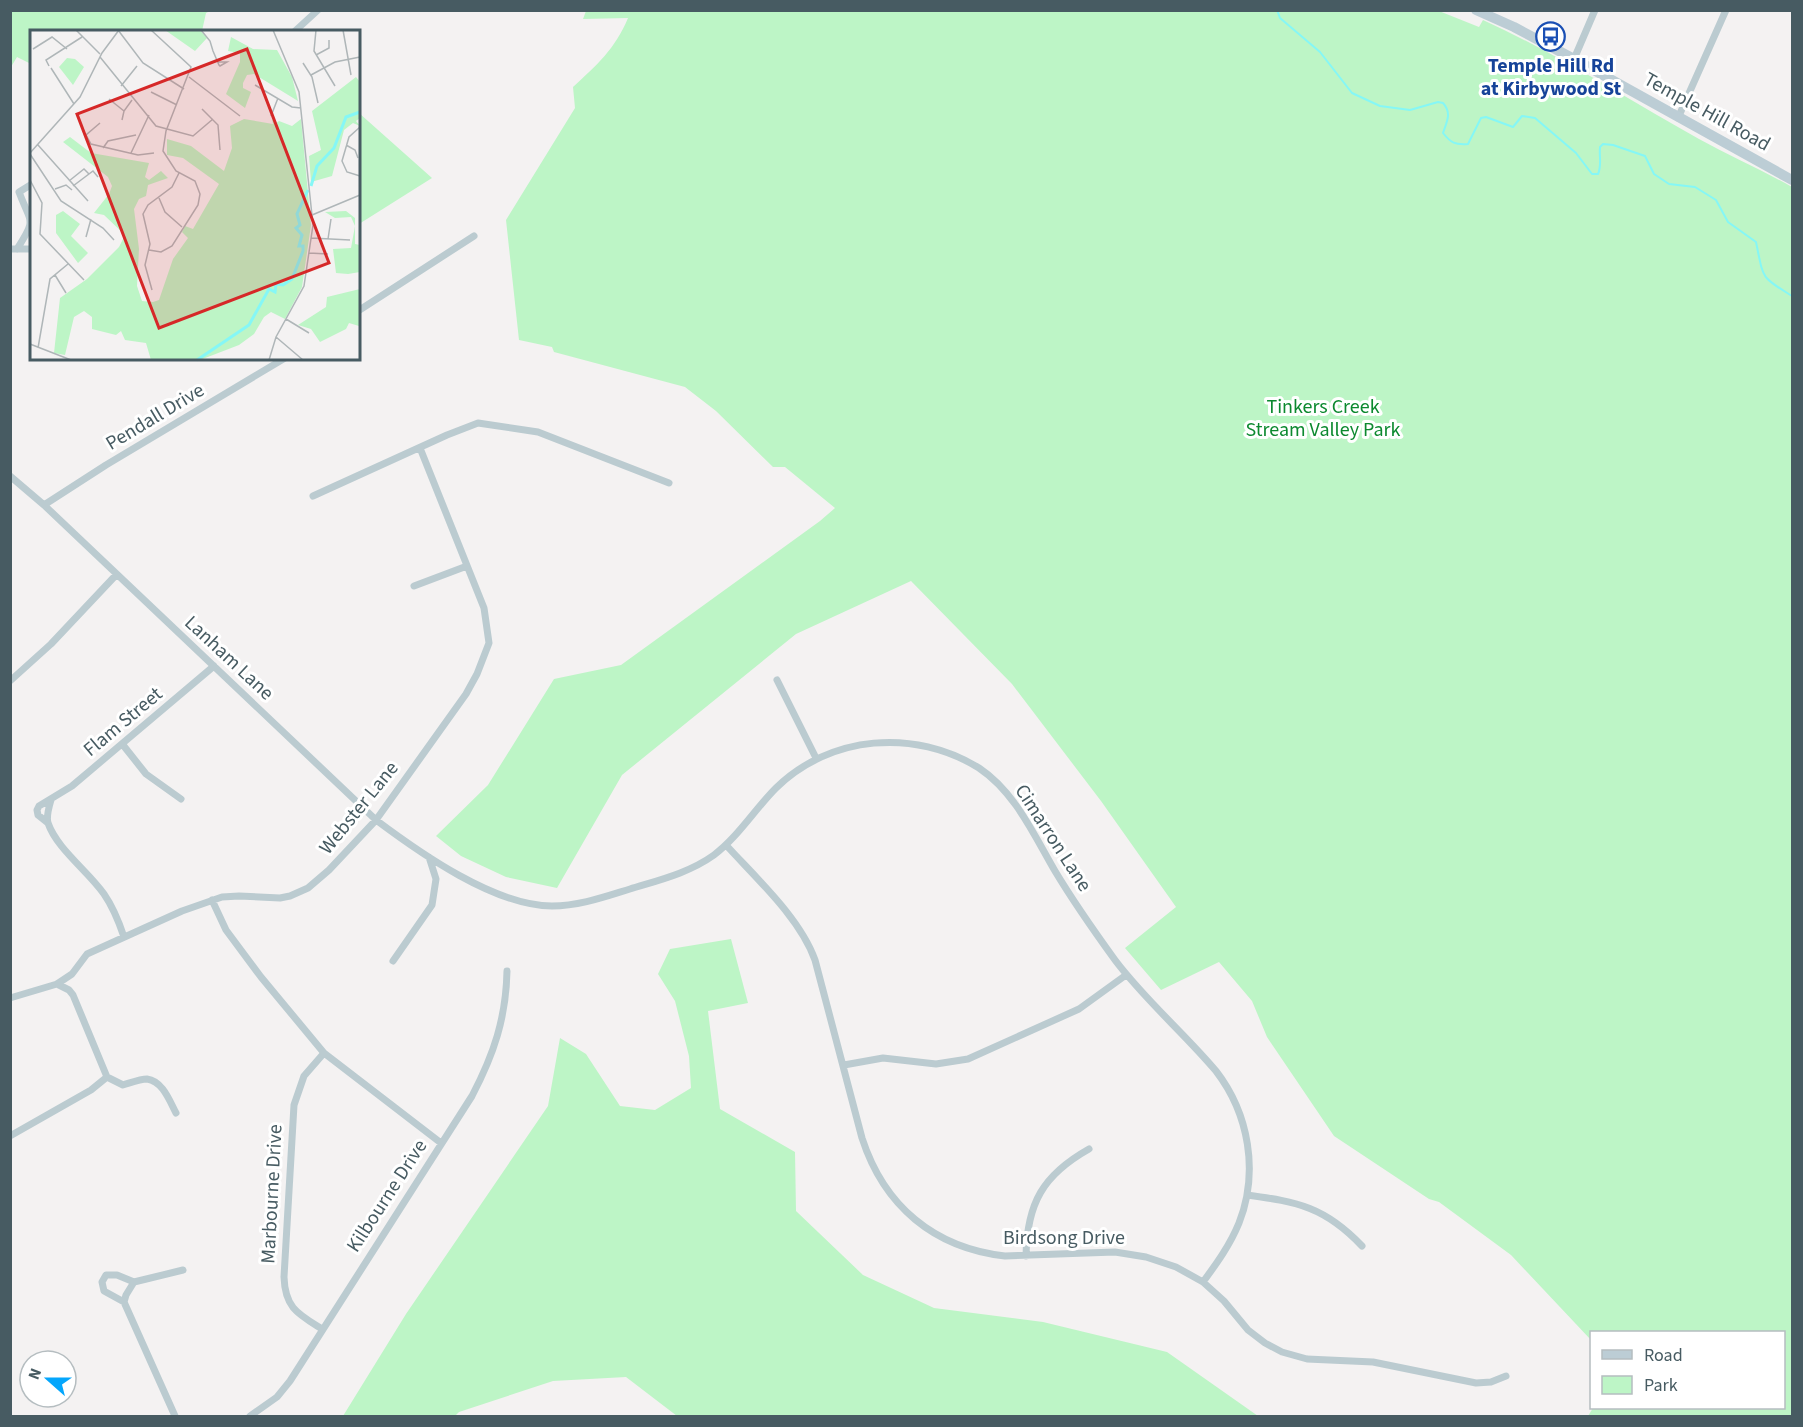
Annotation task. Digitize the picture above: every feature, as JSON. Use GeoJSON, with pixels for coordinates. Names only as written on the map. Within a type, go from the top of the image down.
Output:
{"type":"FeatureCollection","features":[{"type":"Feature","properties":{"kind":"main road","name":"Temple Hill Road"},"geometry":{"type":"LineString","coordinates":[[1476,10],[1574,59],[1792,180]]}},
{"type":"Feature","properties":{"kind":"street"},"geometry":{"type":"LineString","coordinates":[[296,30],[318,10]]}},
{"type":"Feature","properties":{"kind":"street"},"geometry":{"type":"LineString","coordinates":[[1574,59],[1595,10]]}},
{"type":"Feature","properties":{"kind":"street"},"geometry":{"type":"LineString","coordinates":[[1678,118],[1726,10]]}},
{"type":"Feature","properties":{"kind":"street"},"geometry":{"type":"LineString","coordinates":[[30,185],[19,192],[30,217]]}},
{"type":"Feature","properties":{"kind":"street"},"geometry":{"type":"LineString","coordinates":[[14,249],[30,228]]}},
{"type":"Feature","properties":{"kind":"street"},"geometry":{"type":"LineString","coordinates":[[360,310],[474,236]]}},
{"type":"Feature","properties":{"kind":"street"},"geometry":{"type":"LineString","coordinates":[[14,249],[30,249]]}},
{"type":"Feature","properties":{"kind":"street","name":"Pendall Drive"},"geometry":{"type":"LineString","coordinates":[[44,505],[106,465],[282,360]]}},
{"type":"Feature","properties":{"kind":"street"},"geometry":{"type":"LineString","coordinates":[[313,496],[478,423],[538,432],[669,483]]}},
{"type":"Feature","properties":{"kind":"street","name":"Webster Lane"},"geometry":{"type":"LineString","coordinates":[[10,998],[57,984],[72,974],[87,954],[212,900],[239,896],[280,898],[298,893],[329,870],[375,820],[466,694],[477,674],[489,643],[484,608],[420,448]]}},
{"type":"Feature","properties":{"kind":"street","name":"Lanham Lane"},"geometry":{"type":"LineString","coordinates":[[10,476],[44,505],[375,820],[432,859],[472,882],[501,895]]}},
{"type":"Feature","properties":{"kind":"street"},"geometry":{"type":"LineString","coordinates":[[414,586],[467,566]]}},
{"type":"Feature","properties":{"kind":"street"},"geometry":{"type":"LineString","coordinates":[[10,681],[51,644],[116,574]]}},
{"type":"Feature","properties":{"kind":"street","name":"Flam Street"},"geometry":{"type":"LineString","coordinates":[[51,800],[123,745],[214,666]]}},
{"type":"Feature","properties":{"kind":"street"},"geometry":{"type":"LineString","coordinates":[[777,680],[816,758]]}},
{"type":"Feature","properties":{"kind":"street","name":"Cimarron Lane"},"geometry":{"type":"LineString","coordinates":[[501,895],[528,904],[566,905],[592,901],[679,874],[699,865],[726,845],[774,789],[794,773],[816,758],[852,746],[871,742],[897,742],[923,746],[939,750],[980,769],[1017,806],[1090,925],[1126,975],[1216,1071],[1227,1085],[1237,1106],[1248,1144],[1247,1194],[1231,1240],[1203,1282]]}},
{"type":"Feature","properties":{"kind":"street"},"geometry":{"type":"LineString","coordinates":[[123,745],[140,768],[181,799]]}},
{"type":"Feature","properties":{"kind":"street"},"geometry":{"type":"LineString","coordinates":[[48,823],[51,800]]}},
{"type":"Feature","properties":{"kind":"street"},"geometry":{"type":"LineString","coordinates":[[51,800],[42,803],[37,810],[40,818],[48,823],[61,845],[105,896],[124,937]]}},
{"type":"Feature","properties":{"kind":"street","name":"Birdsong Drive"},"geometry":{"type":"LineString","coordinates":[[726,845],[788,913],[806,939],[844,1065],[862,1138],[871,1162],[882,1184],[906,1212],[929,1230],[971,1250],[1005,1256],[1115,1252],[1132,1254],[1176,1267],[1203,1282],[1253,1334],[1290,1355],[1307,1359],[1373,1362],[1476,1383],[1491,1382],[1506,1376]]}},
{"type":"Feature","properties":{"kind":"street"},"geometry":{"type":"LineString","coordinates":[[393,961],[432,905],[436,879],[432,859]]}},
{"type":"Feature","properties":{"kind":"street"},"geometry":{"type":"LineString","coordinates":[[212,900],[226,930],[261,977],[324,1053],[441,1143]]}},
{"type":"Feature","properties":{"kind":"street","name":"Kilbourne Drive"},"geometry":{"type":"LineString","coordinates":[[250,1416],[263,1408],[283,1389],[475,1090],[495,1046],[504,1014],[507,971]]}},
{"type":"Feature","properties":{"kind":"street"},"geometry":{"type":"LineString","coordinates":[[844,1065],[883,1058],[936,1064],[968,1059],[1079,1009],[1126,975]]}},
{"type":"Feature","properties":{"kind":"street"},"geometry":{"type":"LineString","coordinates":[[57,984],[69,990],[73,995],[107,1077],[123,1085],[146,1079],[156,1082],[166,1094],[176,1113]]}},
{"type":"Feature","properties":{"kind":"street","name":"Marbourne Drive"},"geometry":{"type":"LineString","coordinates":[[322,1329],[292,1308],[286,1296],[284,1277],[294,1105],[304,1076],[324,1053]]}},
{"type":"Feature","properties":{"kind":"street"},"geometry":{"type":"LineString","coordinates":[[10,1136],[91,1090],[107,1077]]}},
{"type":"Feature","properties":{"kind":"street"},"geometry":{"type":"LineString","coordinates":[[1026,1256],[1029,1220],[1039,1195],[1056,1172],[1089,1149]]}},
{"type":"Feature","properties":{"kind":"street"},"geometry":{"type":"LineString","coordinates":[[1247,1194],[1311,1208],[1334,1220],[1362,1246]]}},
{"type":"Feature","properties":{"kind":"street"},"geometry":{"type":"LineString","coordinates":[[175,1416],[124,1302],[104,1291],[102,1287],[104,1278],[110,1274],[134,1282],[183,1270]]}},
{"type":"Feature","properties":{"kind":"street"},"geometry":{"type":"LineString","coordinates":[[124,1302],[134,1282]]}},
{"type":"Feature","properties":{"kind":"green space"},"geometry":{"type":"Polygon","coordinates":[[[11,10],[210,10],[206,13],[202,30],[30,30],[30,64],[17,57],[11,67],[11,10]]]}},
{"type":"Feature","properties":{"kind":"green space","name":"Tinkers Creek Stream Valley Park"},"geometry":{"type":"Polygon","coordinates":[[[586,11],[1439,11],[1479,27],[1483,20],[1511,33],[1699,139],[1792,187],[1792,1416],[1588,1416],[1592,1409],[1785,1409],[1785,1331],[1590,1331],[1590,1339],[1511,1255],[1439,1202],[1429,1199],[1334,1136],[1267,1037],[1252,1001],[1219,962],[1161,990],[1125,948],[1176,907],[1101,801],[1012,684],[911,581],[796,634],[622,775],[557,888],[506,877],[461,856],[436,836],[488,785],[554,679],[621,665],[835,508],[785,467],[773,467],[716,411],[685,387],[554,352],[552,347],[519,340],[506,220],[575,108],[573,87],[598,64],[611,48],[628,18],[583,19],[586,11]]]}},
{"type":"Feature","properties":{"kind":"green space"},"geometry":{"type":"Polygon","coordinates":[[[360,114],[432,178],[360,223],[360,114]]]}},
{"type":"Feature","properties":{"kind":"green space"},"geometry":{"type":"Polygon","coordinates":[[[731,939],[748,1003],[708,1011],[720,1109],[795,1152],[796,1211],[863,1275],[934,1308],[1043,1322],[1167,1352],[1258,1416],[677,1416],[626,1377],[553,1381],[459,1412],[455,1416],[343,1416],[406,1314],[548,1106],[560,1038],[586,1054],[620,1106],[655,1110],[691,1088],[689,1056],[675,1001],[658,974],[670,949],[731,939]]]}},
{"type":"Feature","properties":{"kind":"waterway"},"geometry":{"type":"LineString","coordinates":[[1277,10],[1280,18],[1320,52],[1352,93],[1380,106],[1410,110],[1438,102],[1443,103],[1448,114],[1443,133],[1454,143],[1468,144],[1481,118],[1486,117],[1513,127],[1522,116],[1535,118],[1576,153],[1592,174],[1598,174],[1600,147],[1603,144],[1645,156],[1654,174],[1669,184],[1695,187],[1716,200],[1728,222],[1756,242],[1765,276],[1792,296]]}},
{"type":"Feature","properties":{"kind":"place","name":"Temple Hill Rd at Kirbywood St"},"geometry":{"type":"Point","coordinates":[1551,36]}}]}
